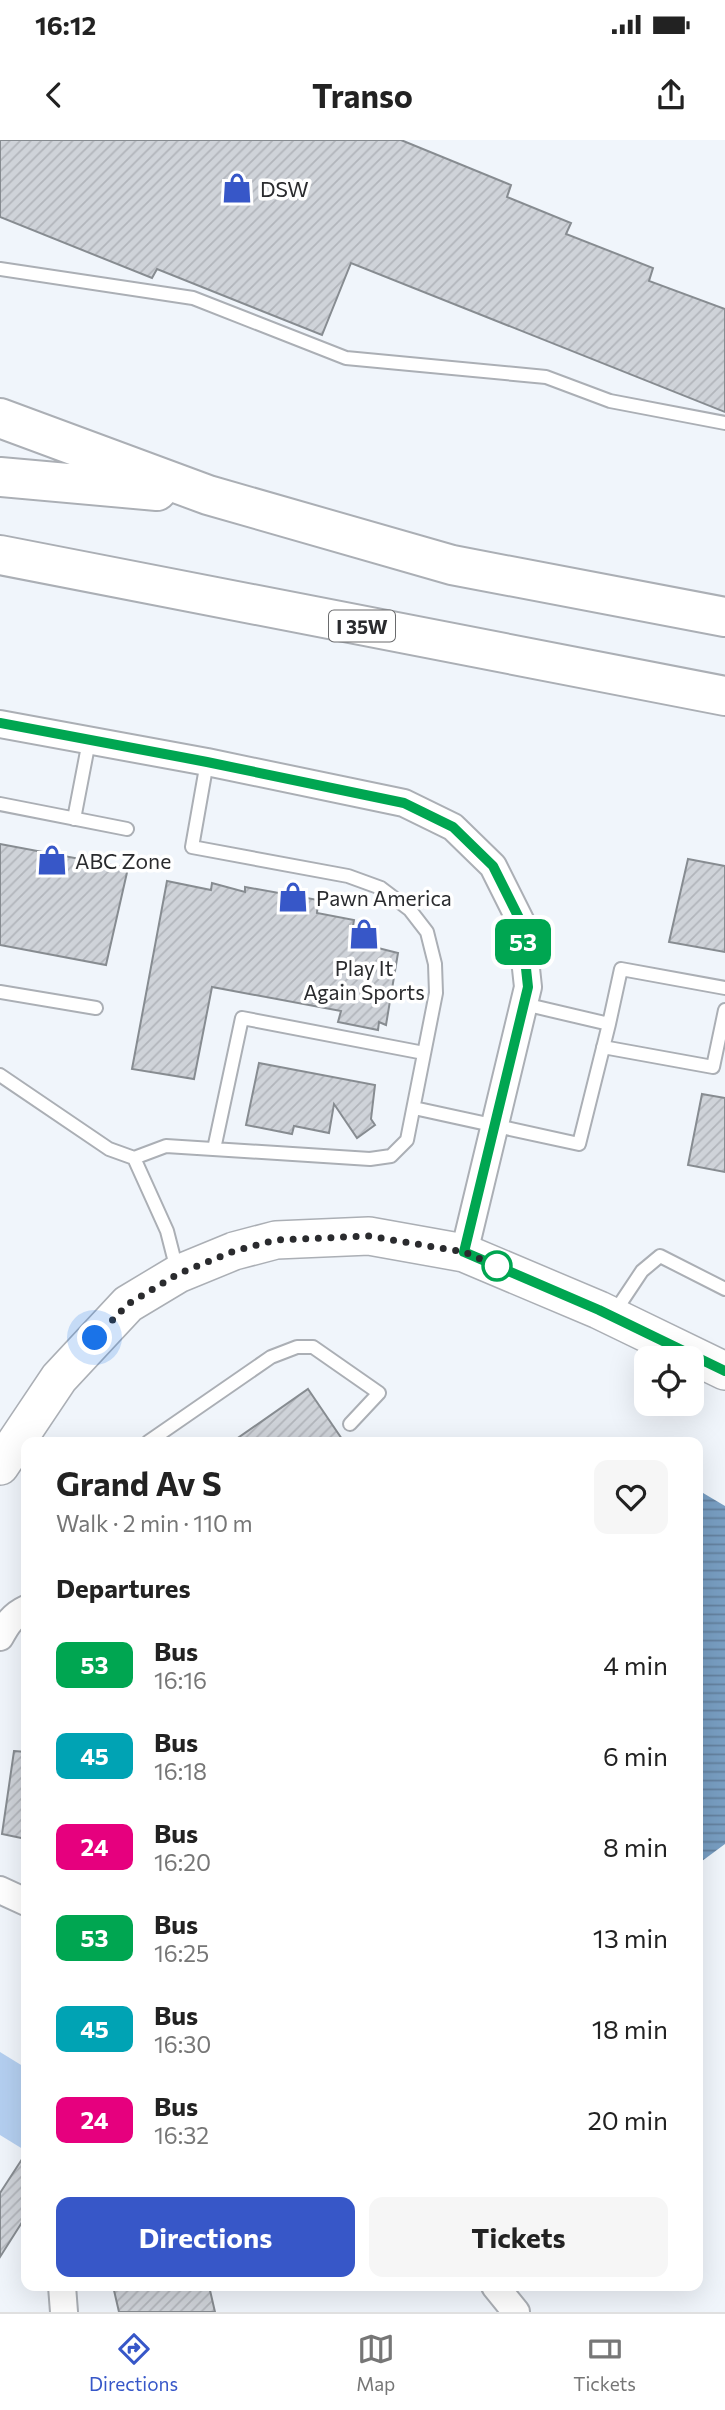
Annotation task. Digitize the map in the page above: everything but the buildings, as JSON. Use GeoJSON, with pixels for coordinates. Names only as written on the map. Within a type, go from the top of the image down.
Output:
{"type":"FeatureCollection","features":[{"type":"Feature","properties":{"kind":"highway"},"geometry":{"type":"LineString","coordinates":[[0,418],[208,495],[452,565],[725,617]]}},
{"type":"Feature","properties":{"kind":"highway"},"geometry":{"type":"LineString","coordinates":[[0,477],[208,495]]}},
{"type":"Feature","properties":{"kind":"highway","name":"I 35W"},"geometry":{"type":"LineString","coordinates":[[0,555],[725,696]]}},
{"type":"Feature","properties":{"kind":"street"},"geometry":{"type":"LineString","coordinates":[[0,723],[404,803],[453,827],[493,866],[521,922],[528,987],[464,1252]]}},
{"type":"Feature","properties":{"kind":"street"},"geometry":{"type":"LineString","coordinates":[[0,1466],[43,1399],[76,1357],[128,1304],[178,1274],[234,1251],[276,1240],[369,1236],[464,1252],[612,1316],[725,1371]]}},
{"type":"Feature","properties":{"kind":"street"},"geometry":{"type":"LineString","coordinates":[[0,1637],[9,1621],[21,1611]]}},
{"type":"Feature","properties":{"kind":"street"},"geometry":{"type":"LineString","coordinates":[[0,1890],[21,1900]]}},
{"type":"Feature","properties":{"kind":"street"},"geometry":{"type":"LineString","coordinates":[[62,2291],[64,2312]]}},
{"type":"Feature","properties":{"kind":"street"},"geometry":{"type":"LineString","coordinates":[[499,2291],[516,2312]]}},
{"type":"Feature","properties":{"kind":"lane"},"geometry":{"type":"LineString","coordinates":[[0,269],[193,298],[346,358],[546,377],[610,401],[725,423]]}},
{"type":"Feature","properties":{"kind":"lane"},"geometry":{"type":"LineString","coordinates":[[74,818],[89,741]]}},
{"type":"Feature","properties":{"kind":"lane"},"geometry":{"type":"LineString","coordinates":[[0,1075],[109,1149],[134,1158],[166,1146],[370,1159],[391,1156],[407,1140],[436,993],[435,964],[427,932],[410,910],[381,888],[348,876],[192,847],[207,762]]}},
{"type":"Feature","properties":{"kind":"lane"},"geometry":{"type":"LineString","coordinates":[[0,804],[127,829]]}},
{"type":"Feature","properties":{"kind":"lane"},"geometry":{"type":"LineString","coordinates":[[414,1108],[579,1144],[621,969],[725,988]]}},
{"type":"Feature","properties":{"kind":"lane"},"geometry":{"type":"LineString","coordinates":[[0,992],[96,1008]]}},
{"type":"Feature","properties":{"kind":"lane"},"geometry":{"type":"LineString","coordinates":[[524,1004],[609,1024]]}},
{"type":"Feature","properties":{"kind":"lane"},"geometry":{"type":"LineString","coordinates":[[603,1047],[713,1067],[725,1010]]}},
{"type":"Feature","properties":{"kind":"lane"},"geometry":{"type":"LineString","coordinates":[[214,1149],[242,1018],[424,1053]]}},
{"type":"Feature","properties":{"kind":"lane"},"geometry":{"type":"LineString","coordinates":[[134,1158],[167,1231],[178,1274]]}},
{"type":"Feature","properties":{"kind":"lane"},"geometry":{"type":"LineString","coordinates":[[612,1316],[642,1271],[660,1256],[725,1289]]}},
{"type":"Feature","properties":{"kind":"lane"},"geometry":{"type":"LineString","coordinates":[[155,1437],[271,1357],[297,1347],[313,1348],[379,1392],[350,1424]]}},
{"type":"Feature","properties":{"kind":"shaded area"},"geometry":{"type":"Polygon","coordinates":[[[703,1493],[725,1506],[725,1844],[703,1860],[703,1493]]]}},
{"type":"Feature","properties":{"kind":"shaded area"},"geometry":{"type":"Polygon","coordinates":[[[0,2052],[21,2065],[21,2148],[0,2135],[0,2052]]]}},
{"type":"Feature","properties":{"kind":"bus line","name":"53"},"geometry":{"type":"LineString","coordinates":[[0,723],[404,803],[453,827],[493,866],[521,922],[528,987],[464,1252],[599,1310],[725,1371]]}},
{"type":"Feature","properties":{"kind":"place","name":"DSW"},"geometry":{"type":"Point","coordinates":[237,188]}},
{"type":"Feature","properties":{"kind":"place","name":"ABC Zone"},"geometry":{"type":"Point","coordinates":[52,860]}},
{"type":"Feature","properties":{"kind":"place","name":"Pawn America"},"geometry":{"type":"Point","coordinates":[293,897]}},
{"type":"Feature","properties":{"kind":"place","name":"Play It Again Sports"},"geometry":{"type":"Point","coordinates":[364,934]}},
{"type":"Feature","properties":{"kind":"route"},"geometry":{"type":"LineString","coordinates":[[95,1338],[128,1304],[178,1274],[234,1251],[276,1240],[369,1236],[464,1252],[497,1266]]}}]}
